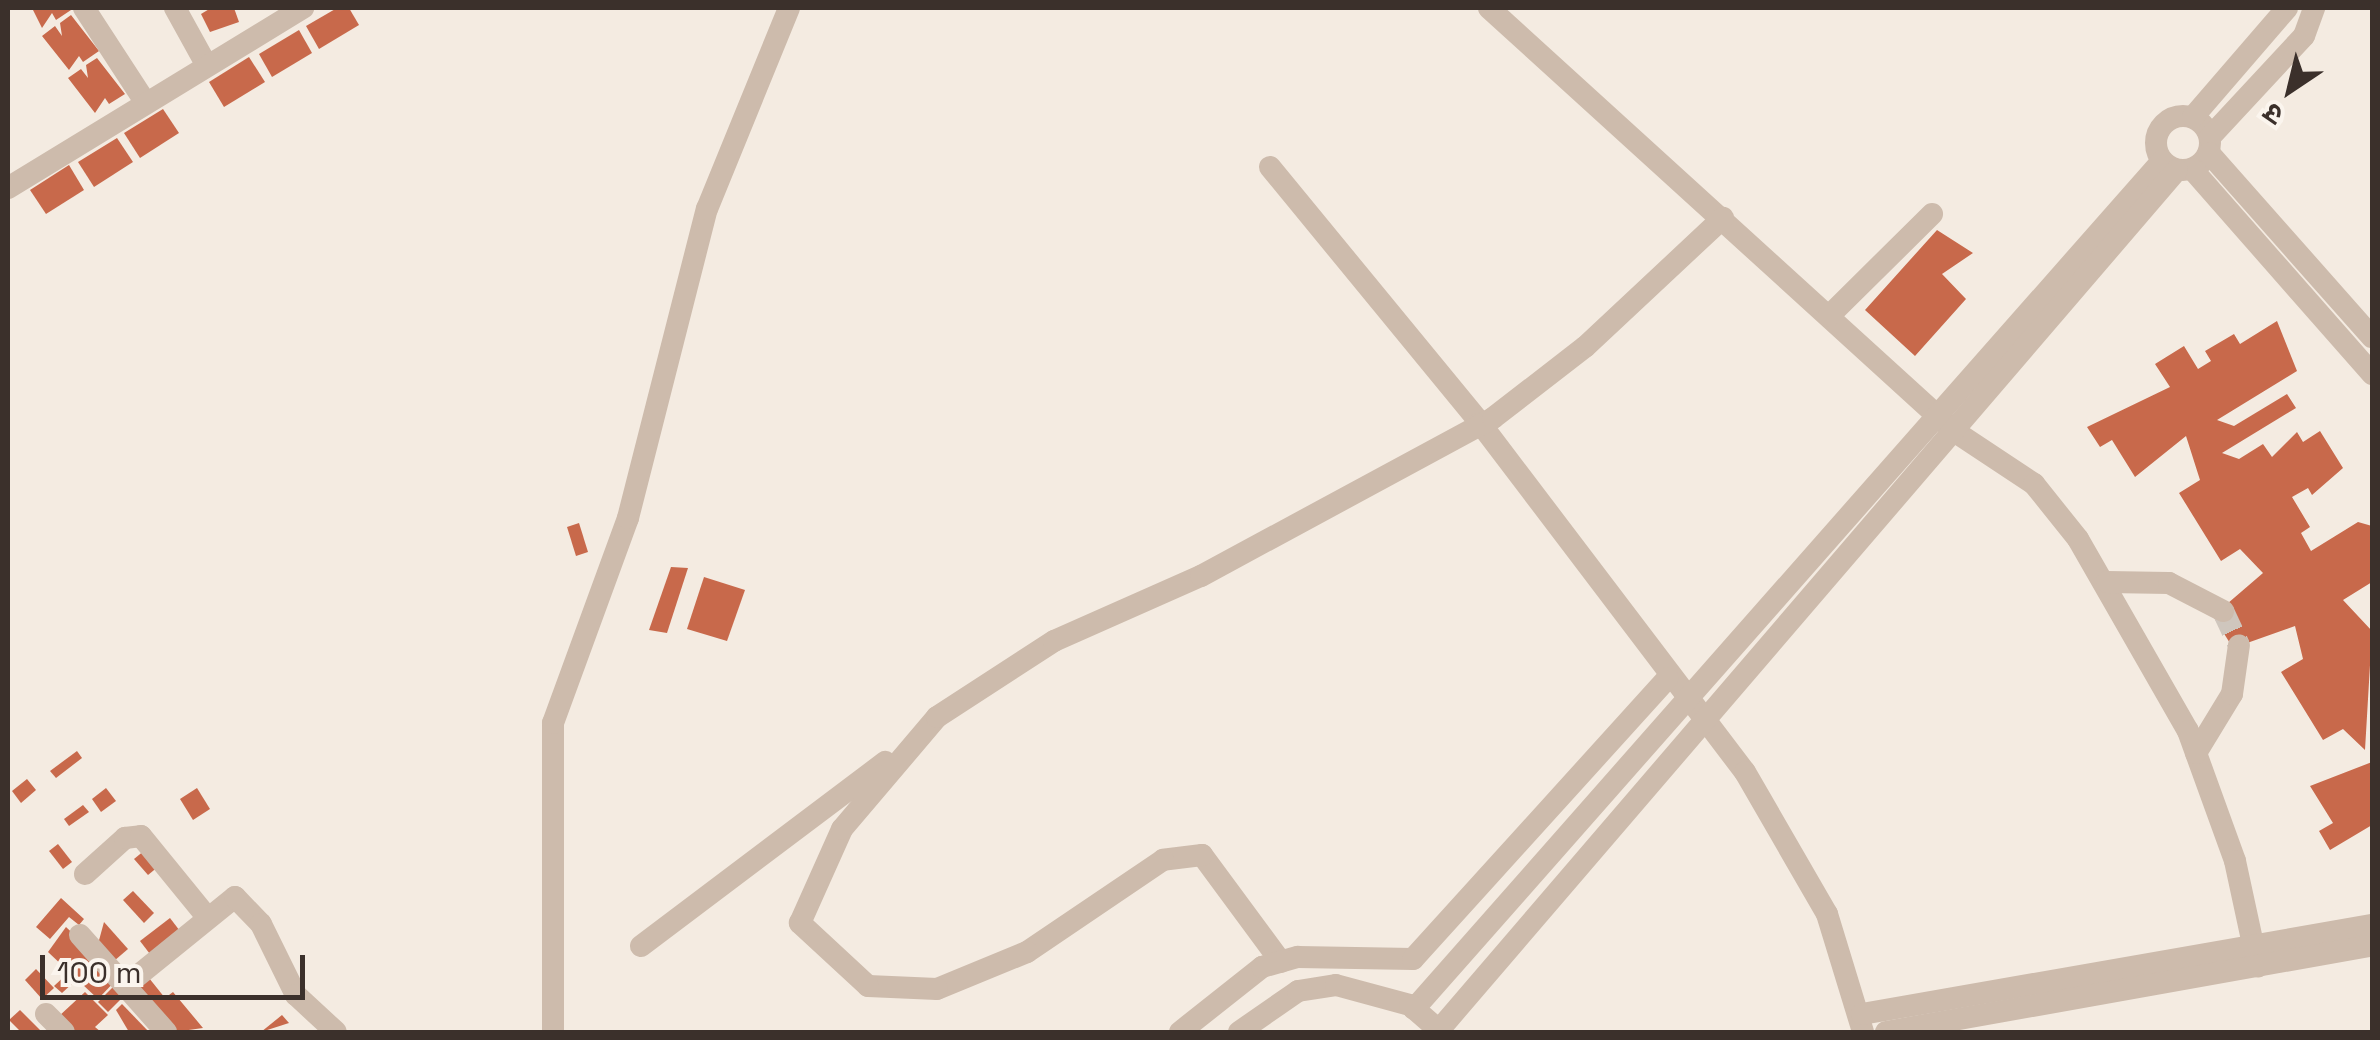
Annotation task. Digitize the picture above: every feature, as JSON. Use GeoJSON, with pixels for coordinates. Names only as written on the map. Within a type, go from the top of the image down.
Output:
{"type":"FeatureCollection","features":[{"type":"Feature","properties":{"kind":"street"},"geometry":{"type":"LineString","coordinates":[[84,8],[146,103]]}},
{"type":"Feature","properties":{"kind":"street"},"geometry":{"type":"LineString","coordinates":[[175,8],[207,66]]}},
{"type":"Feature","properties":{"kind":"street"},"geometry":{"type":"LineString","coordinates":[[8,188],[303,8]]}},
{"type":"Feature","properties":{"kind":"street"},"geometry":{"type":"LineString","coordinates":[[553,1032],[552,723],[628,518],[708,209],[788,8]]}},
{"type":"Feature","properties":{"kind":"street"},"geometry":{"type":"LineString","coordinates":[[1489,8],[1945,423],[2034,484],[2107,582],[2196,752],[2255,957]]}},
{"type":"Feature","properties":{"kind":"street"},"geometry":{"type":"LineString","coordinates":[[2287,8],[2193,118],[2161,127],[2372,337]]}},
{"type":"Feature","properties":{"kind":"street"},"geometry":{"type":"LineString","coordinates":[[1239,1032],[1298,992],[1336,985],[1414,1009],[1440,1031],[1704,720],[1945,423],[2018,338],[2286,56],[2314,8]]}},
{"type":"Feature","properties":{"kind":"street"},"geometry":{"type":"LineString","coordinates":[[2266,36],[2286,56]]}},
{"type":"Feature","properties":{"kind":"street"},"geometry":{"type":"LineString","coordinates":[[2193,118],[2190,158],[2372,374]]}},
{"type":"Feature","properties":{"kind":"street"},"geometry":{"type":"LineString","coordinates":[[1270,167],[1480,423],[1668,678],[1704,720],[1828,914],[1862,1023],[2255,957],[2372,946]]}},
{"type":"Feature","properties":{"kind":"street"},"geometry":{"type":"LineString","coordinates":[[1829,316],[1932,214]]}},
{"type":"Feature","properties":{"kind":"street"},"geometry":{"type":"LineString","coordinates":[[1282,962],[1202,855],[1186,854],[978,973],[937,989],[868,986],[800,923],[842,829],[937,717],[1054,641],[1201,576],[1480,423],[1585,347],[1723,218]]}},
{"type":"Feature","properties":{"kind":"street"},"geometry":{"type":"LineString","coordinates":[[1414,1009],[1685,698],[1945,423]]}},
{"type":"Feature","properties":{"kind":"street"},"geometry":{"type":"LineString","coordinates":[[2107,582],[2169,583],[2222,611]]}},
{"type":"Feature","properties":{"kind":"street"},"geometry":{"type":"LineString","coordinates":[[2196,752],[2232,694],[2240,645]]}},
{"type":"Feature","properties":{"kind":"street"},"geometry":{"type":"LineString","coordinates":[[1180,1032],[1216,998],[1282,962],[1413,959],[1668,678]]}},
{"type":"Feature","properties":{"kind":"street"},"geometry":{"type":"LineString","coordinates":[[641,946],[906,750]]}},
{"type":"Feature","properties":{"kind":"street"},"geometry":{"type":"LineString","coordinates":[[85,874],[125,838],[141,836],[207,916]]}},
{"type":"Feature","properties":{"kind":"street"},"geometry":{"type":"LineString","coordinates":[[130,982],[207,916],[241,899],[296,995],[336,1032]]}},
{"type":"Feature","properties":{"kind":"street"},"geometry":{"type":"LineString","coordinates":[[1886,1032],[2255,957],[2372,925]]}},
{"type":"Feature","properties":{"kind":"street"},"geometry":{"type":"LineString","coordinates":[[80,935],[130,982],[166,1032]]}},
{"type":"Feature","properties":{"kind":"street"},"geometry":{"type":"LineString","coordinates":[[46,1014],[64,1032]]}},
{"type":"Feature","properties":{"kind":"building"},"geometry":{"type":"Polygon","coordinates":[[[32,8],[74,8],[56,20],[52,13],[42,28],[32,8]]]}},
{"type":"Feature","properties":{"kind":"building"},"geometry":{"type":"Polygon","coordinates":[[[211,8],[234,8],[239,22],[210,32],[201,14],[211,8]]]}},
{"type":"Feature","properties":{"kind":"building"},"geometry":{"type":"Polygon","coordinates":[[[337,8],[349,8],[359,25],[319,49],[306,26],[337,8]]]}},
{"type":"Feature","properties":{"kind":"building"},"geometry":{"type":"Polygon","coordinates":[[[71,15],[99,51],[83,62],[79,56],[69,70],[42,36],[55,26],[62,36],[60,23],[71,15]]]}},
{"type":"Feature","properties":{"kind":"building"},"geometry":{"type":"Polygon","coordinates":[[[299,30],[312,53],[272,77],[259,54],[299,30]]]}},
{"type":"Feature","properties":{"kind":"building"},"geometry":{"type":"Polygon","coordinates":[[[249,57],[265,82],[224,107],[209,82],[249,57]]]}},
{"type":"Feature","properties":{"kind":"building"},"geometry":{"type":"Polygon","coordinates":[[[97,58],[125,94],[109,104],[105,98],[95,113],[68,78],[81,69],[88,78],[86,65],[97,58]]]}},
{"type":"Feature","properties":{"kind":"building"},"geometry":{"type":"Polygon","coordinates":[[[163,109],[179,133],[140,158],[124,133],[163,109]]]}},
{"type":"Feature","properties":{"kind":"building"},"geometry":{"type":"Polygon","coordinates":[[[117,138],[133,162],[94,187],[78,162],[117,138]]]}},
{"type":"Feature","properties":{"kind":"building"},"geometry":{"type":"Polygon","coordinates":[[[69,165],[84,190],[46,214],[30,190],[69,165]]]}},
{"type":"Feature","properties":{"kind":"building"},"geometry":{"type":"Polygon","coordinates":[[[1937,230],[1973,253],[1942,274],[1966,299],[1915,356],[1865,310],[1937,230]]]}},
{"type":"Feature","properties":{"kind":"building"},"geometry":{"type":"Polygon","coordinates":[[[2277,321],[2297,371],[2217,420],[2234,426],[2287,394],[2296,408],[2222,453],[2239,459],[2263,444],[2272,457],[2297,432],[2303,442],[2320,431],[2343,468],[2312,495],[2308,488],[2292,497],[2310,527],[2301,533],[2311,551],[2358,522],[2372,526],[2372,582],[2343,600],[2372,631],[2365,750],[2343,729],[2323,740],[2281,672],[2303,659],[2295,626],[2233,648],[2213,616],[2263,573],[2240,549],[2221,561],[2179,493],[2200,480],[2186,436],[2135,477],[2112,440],[2100,447],[2087,427],[2170,387],[2155,364],[2184,346],[2198,369],[2211,361],[2205,351],[2234,334],[2240,344],[2277,321]]]}},
{"type":"Feature","properties":{"kind":"building"},"geometry":{"type":"Polygon","coordinates":[[[579,523],[588,552],[576,556],[567,527],[579,523]]]}},
{"type":"Feature","properties":{"kind":"building"},"geometry":{"type":"Polygon","coordinates":[[[671,567],[688,568],[667,633],[649,630],[671,567]]]}},
{"type":"Feature","properties":{"kind":"building"},"geometry":{"type":"Polygon","coordinates":[[[704,577],[745,590],[727,641],[687,629],[704,577]]]}},
{"type":"Feature","properties":{"kind":"building"},"geometry":{"type":"Polygon","coordinates":[[[77,751],[82,758],[56,778],[50,771],[77,751]]]}},
{"type":"Feature","properties":{"kind":"building"},"geometry":{"type":"Polygon","coordinates":[[[2372,762],[2372,825],[2330,850],[2319,831],[2333,823],[2310,786],[2372,762]]]}},
{"type":"Feature","properties":{"kind":"building"},"geometry":{"type":"Polygon","coordinates":[[[27,779],[36,790],[21,803],[12,791],[27,779]]]}},
{"type":"Feature","properties":{"kind":"building"},"geometry":{"type":"Polygon","coordinates":[[[106,788],[116,801],[101,812],[92,799],[106,788]]]}},
{"type":"Feature","properties":{"kind":"building"},"geometry":{"type":"Polygon","coordinates":[[[197,788],[210,809],[193,820],[180,799],[197,788]]]}},
{"type":"Feature","properties":{"kind":"building"},"geometry":{"type":"Polygon","coordinates":[[[83,805],[89,812],[69,826],[64,819],[83,805]]]}},
{"type":"Feature","properties":{"kind":"building"},"geometry":{"type":"Polygon","coordinates":[[[58,844],[72,862],[63,869],[49,851],[58,844]]]}},
{"type":"Feature","properties":{"kind":"building"},"geometry":{"type":"Polygon","coordinates":[[[145,850],[159,866],[148,875],[134,859],[145,850]]]}},
{"type":"Feature","properties":{"kind":"building"},"geometry":{"type":"Polygon","coordinates":[[[133,891],[154,913],[144,923],[123,900],[133,891]]]}},
{"type":"Feature","properties":{"kind":"building"},"geometry":{"type":"Polygon","coordinates":[[[61,898],[84,919],[79,925],[69,917],[50,939],[36,927],[61,898]]]}},
{"type":"Feature","properties":{"kind":"building"},"geometry":{"type":"Polygon","coordinates":[[[170,918],[183,935],[153,958],[140,941],[170,918]]]}},
{"type":"Feature","properties":{"kind":"building"},"geometry":{"type":"Polygon","coordinates":[[[104,922],[128,949],[114,961],[98,944],[104,922]]]}},
{"type":"Feature","properties":{"kind":"building"},"geometry":{"type":"Polygon","coordinates":[[[66,927],[119,977],[98,999],[48,952],[66,927]]]}},
{"type":"Feature","properties":{"kind":"building"},"geometry":{"type":"Polygon","coordinates":[[[36,969],[54,988],[42,999],[25,980],[36,969]]]}},
{"type":"Feature","properties":{"kind":"building"},"geometry":{"type":"Polygon","coordinates":[[[68,973],[75,981],[62,993],[54,986],[68,973]]]}},
{"type":"Feature","properties":{"kind":"building"},"geometry":{"type":"Polygon","coordinates":[[[145,973],[165,998],[173,992],[203,1028],[174,1032],[133,982],[145,973]]]}},
{"type":"Feature","properties":{"kind":"building"},"geometry":{"type":"Polygon","coordinates":[[[120,980],[130,990],[108,1012],[98,1002],[120,980]]]}},
{"type":"Feature","properties":{"kind":"building"},"geometry":{"type":"Polygon","coordinates":[[[85,992],[108,1015],[95,1027],[101,1032],[72,1032],[58,1017],[85,992]]]}},
{"type":"Feature","properties":{"kind":"building"},"geometry":{"type":"Polygon","coordinates":[[[122,1004],[149,1032],[129,1032],[116,1010],[122,1004]]]}},
{"type":"Feature","properties":{"kind":"building"},"geometry":{"type":"Polygon","coordinates":[[[20,1010],[42,1032],[21,1032],[9,1020],[20,1010]]]}},
{"type":"Feature","properties":{"kind":"building"},"geometry":{"type":"Polygon","coordinates":[[[282,1015],[289,1023],[261,1032],[282,1015]]]}},
{"type":"Feature","properties":{"kind":"tunnel"},"geometry":{"type":"LineString","coordinates":[[2223,611],[2239,645]]}}]}
